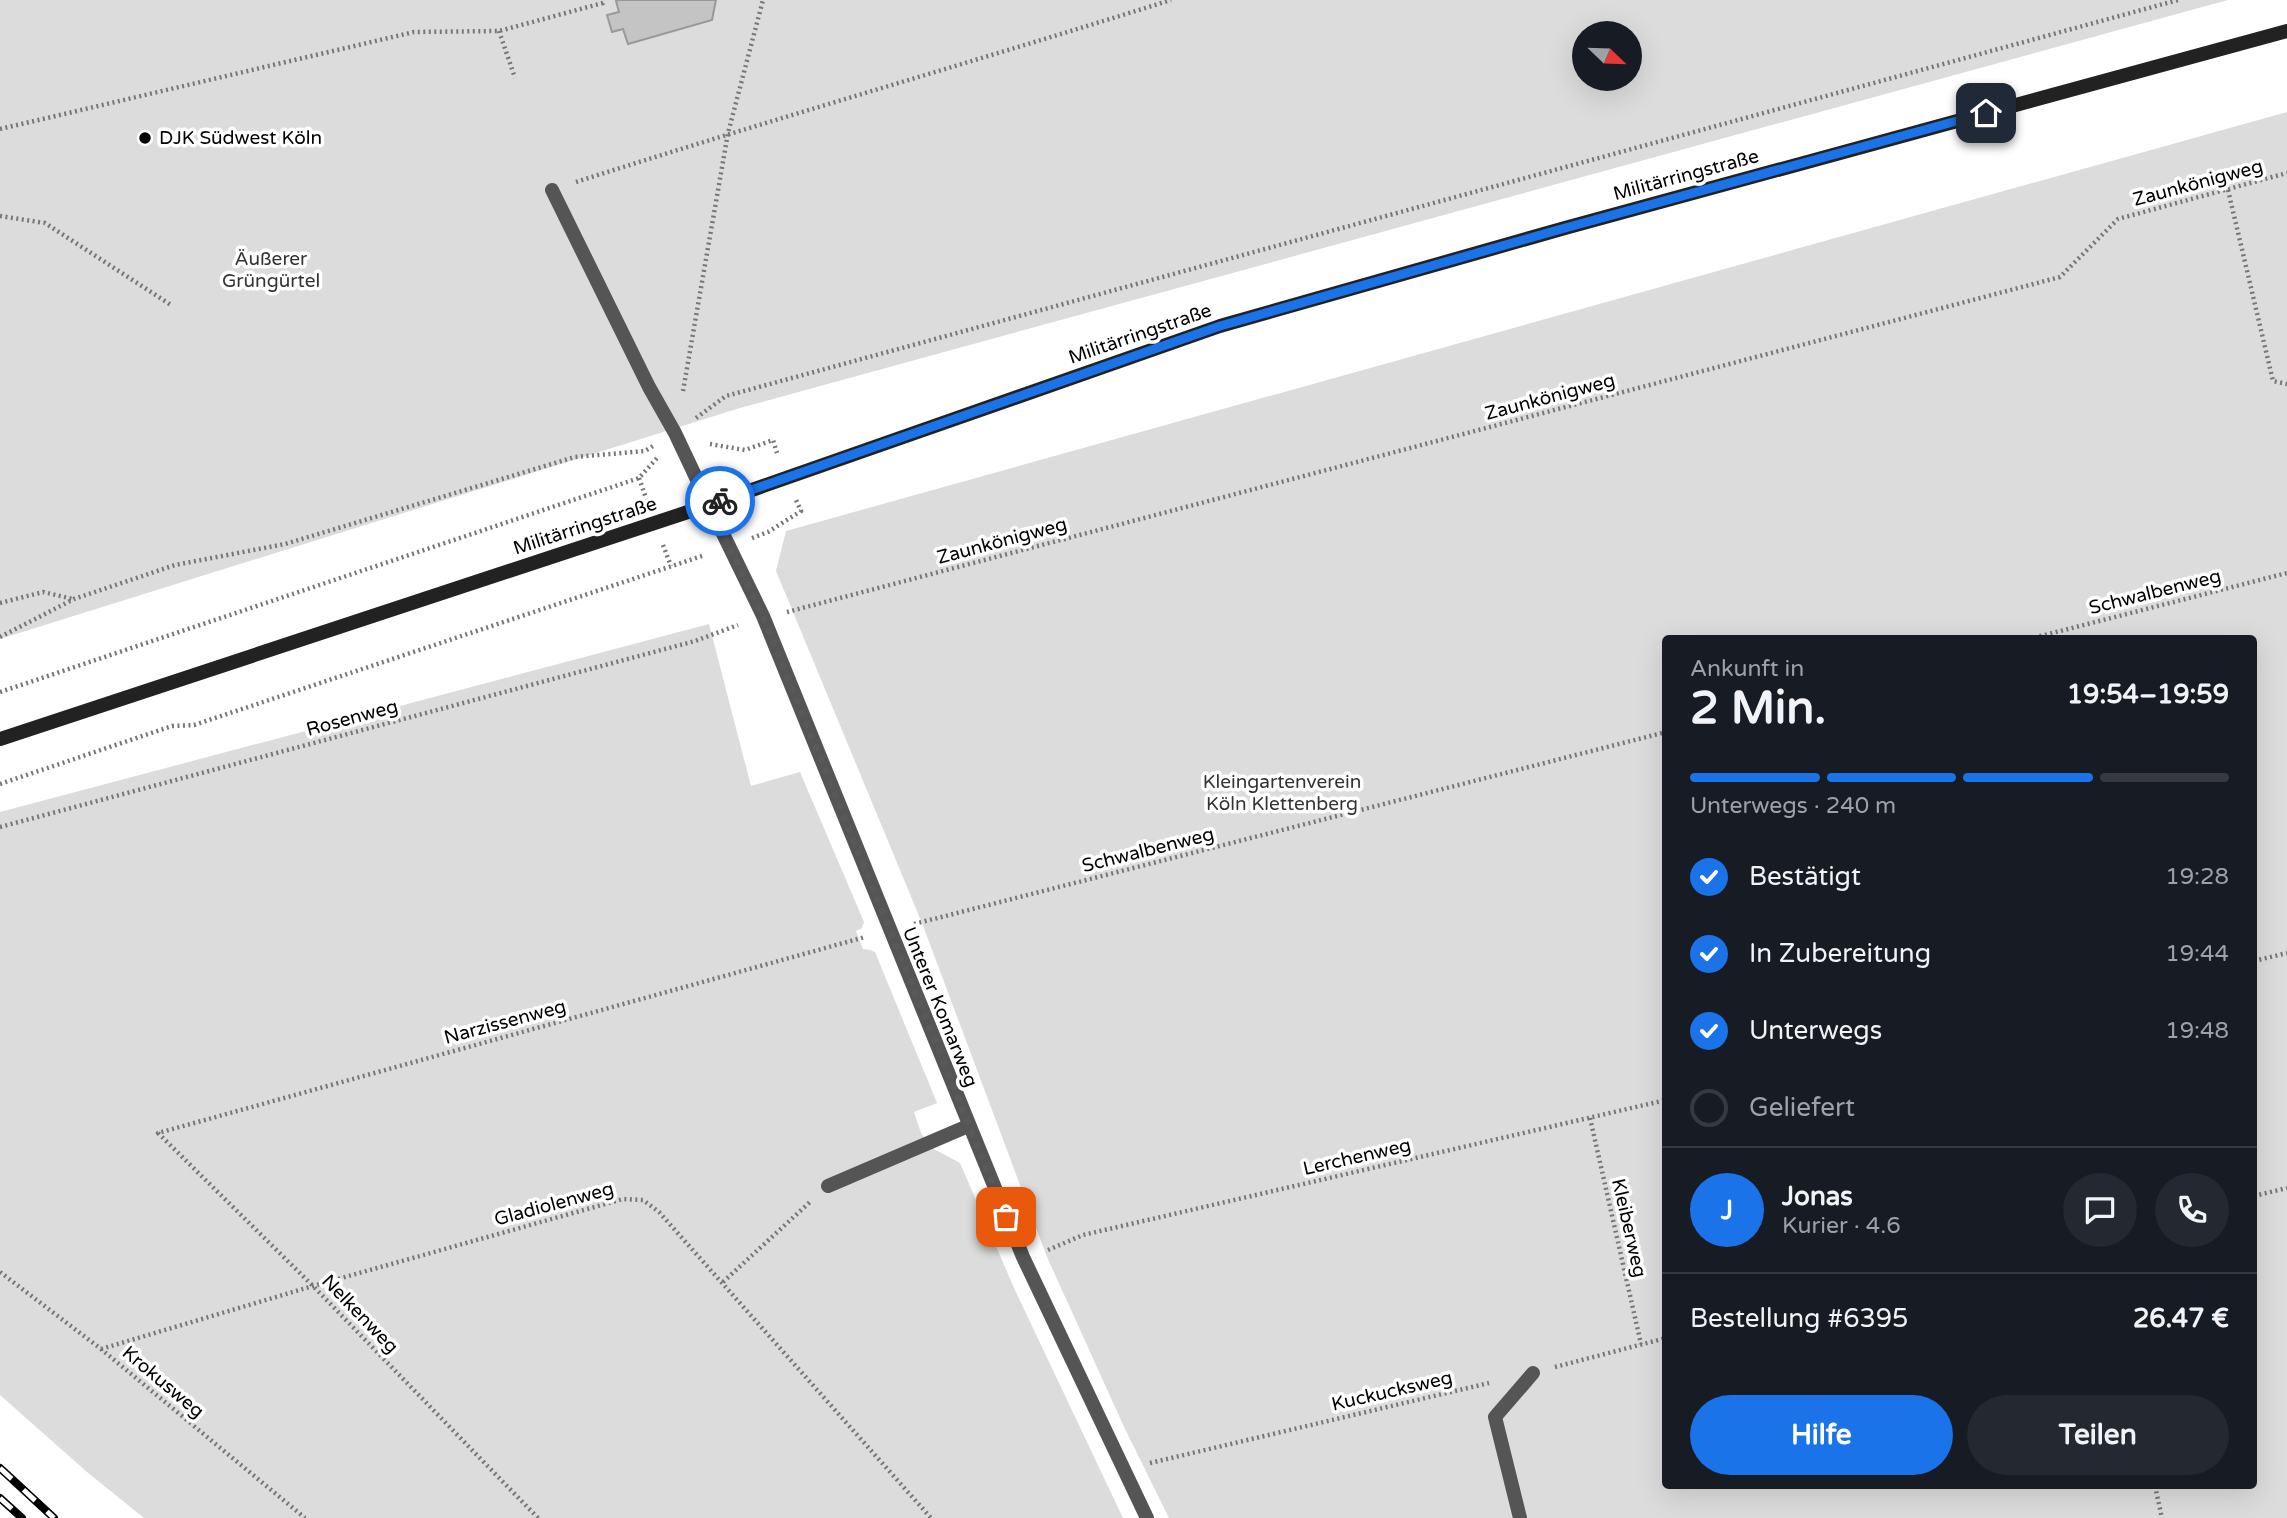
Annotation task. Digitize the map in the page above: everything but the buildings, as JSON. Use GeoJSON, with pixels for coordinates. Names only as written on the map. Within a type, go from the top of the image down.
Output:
{"type":"FeatureCollection","features":[{"type":"Feature","properties":{"kind":"main road","name":"Militärringstraße"},"geometry":{"type":"LineString","coordinates":[[0,740],[709,505],[1220,326],[1565,228],[2287,31]]}},
{"type":"Feature","properties":{"kind":"street","name":"Unterer Komarweg"},"geometry":{"type":"LineString","coordinates":[[552,190],[649,387],[676,433],[763,617],[1023,1257],[1147,1518]]}},
{"type":"Feature","properties":{"kind":"street"},"geometry":{"type":"LineString","coordinates":[[828,1186],[968,1125]]}},
{"type":"Feature","properties":{"kind":"street"},"geometry":{"type":"LineString","coordinates":[[1520,1518],[1495,1417],[1533,1373]]}},
{"type":"Feature","properties":{"kind":"path"},"geometry":{"type":"LineString","coordinates":[[0,129],[414,32],[499,31],[590,3],[603,3],[604,0]]}},
{"type":"Feature","properties":{"kind":"path"},"geometry":{"type":"LineString","coordinates":[[0,692],[639,478],[656,461],[676,433],[728,134],[763,0]]}},
{"type":"Feature","properties":{"kind":"path"},"geometry":{"type":"LineString","coordinates":[[552,190],[1171,0]]}},
{"type":"Feature","properties":{"kind":"path"},"geometry":{"type":"LineString","coordinates":[[0,637],[74,599],[175,565],[285,544],[575,457],[645,451],[676,433],[726,396],[2178,0]]}},
{"type":"Feature","properties":{"kind":"path"},"geometry":{"type":"LineString","coordinates":[[499,31],[515,78]]}},
{"type":"Feature","properties":{"kind":"path","name":"Zaunkönigweg"},"geometry":{"type":"LineString","coordinates":[[798,609],[2060,277],[2118,219],[2287,173]]}},
{"type":"Feature","properties":{"kind":"path"},"geometry":{"type":"LineString","coordinates":[[2228,190],[2273,381],[2287,384]]}},
{"type":"Feature","properties":{"kind":"path"},"geometry":{"type":"LineString","coordinates":[[0,216],[45,223],[171,305]]}},
{"type":"Feature","properties":{"kind":"path"},"geometry":{"type":"LineString","coordinates":[[0,784],[172,726],[194,725],[728,547]]}},
{"type":"Feature","properties":{"kind":"path","name":"Schwalbenweg"},"geometry":{"type":"LineString","coordinates":[[2045,635],[2287,573]]}},
{"type":"Feature","properties":{"kind":"path"},"geometry":{"type":"LineString","coordinates":[[0,603],[43,592],[74,599]]}},
{"type":"Feature","properties":{"kind":"path","name":"Rosenweg"},"geometry":{"type":"LineString","coordinates":[[0,827],[695,641],[711,634]]}},
{"type":"Feature","properties":{"kind":"path","name":"Schwalbenweg"},"geometry":{"type":"LineString","coordinates":[[922,923],[1662,733]]}},
{"type":"Feature","properties":{"kind":"path","name":"Narzissenweg"},"geometry":{"type":"LineString","coordinates":[[158,1133],[860,939]]}},
{"type":"Feature","properties":{"kind":"path"},"geometry":{"type":"LineString","coordinates":[[2257,960],[2287,953]]}},
{"type":"Feature","properties":{"kind":"path","name":"Lerchenweg"},"geometry":{"type":"LineString","coordinates":[[1056,1248],[1083,1235],[1662,1101]]}},
{"type":"Feature","properties":{"kind":"path","name":"Kleiberweg"},"geometry":{"type":"LineString","coordinates":[[1590,1118],[1641,1344]]}},
{"type":"Feature","properties":{"kind":"path","name":"Nelkenweg"},"geometry":{"type":"LineString","coordinates":[[158,1133],[313,1286],[538,1518]]}},
{"type":"Feature","properties":{"kind":"path"},"geometry":{"type":"LineString","coordinates":[[723,1282],[828,1186]]}},
{"type":"Feature","properties":{"kind":"path"},"geometry":{"type":"LineString","coordinates":[[2257,1195],[2287,1188]]}},
{"type":"Feature","properties":{"kind":"path","name":"Gladiolenweg"},"geometry":{"type":"LineString","coordinates":[[101,1349],[623,1199],[643,1200],[660,1212],[931,1518]]}},
{"type":"Feature","properties":{"kind":"path","name":"Krokusweg"},"geometry":{"type":"LineString","coordinates":[[0,1272],[101,1349],[305,1518]]}},
{"type":"Feature","properties":{"kind":"path","name":"Kuckucksweg"},"geometry":{"type":"LineString","coordinates":[[1125,1471],[1533,1373],[1662,1339]]}},
{"type":"Feature","properties":{"kind":"path"},"geometry":{"type":"LineString","coordinates":[[2156,1489],[2162,1518]]}},
{"type":"Feature","properties":{"kind":"green space","name":"Äußerer Grüngürtel"},"geometry":{"type":"Polygon","coordinates":[[[0,0],[2228,0],[740,408],[0,639],[0,0]]]}},
{"type":"Feature","properties":{"kind":"green space","name":"Kleingartenverein Köln Klettenberg"},"geometry":{"type":"Polygon","coordinates":[[[2287,112],[2287,1518],[1169,1518],[1125,1429],[1047,1257],[922,923],[776,571],[786,531],[2287,112]]]}},
{"type":"Feature","properties":{"kind":"green space"},"geometry":{"type":"Polygon","coordinates":[[[709,624],[751,786],[800,772],[864,922],[862,928],[856,931],[863,949],[875,952],[937,1103],[914,1112],[921,1133],[932,1148],[960,1163],[1014,1288],[1123,1518],[144,1518],[0,1395],[0,812],[709,624]]]}},
{"type":"Feature","properties":{"kind":"railway"},"geometry":{"type":"LineString","coordinates":[[0,1468],[54,1518]]}},
{"type":"Feature","properties":{"kind":"railway"},"geometry":{"type":"LineString","coordinates":[[0,1498],[22,1518]]}},
{"type":"Feature","properties":{"kind":"way so far"},"geometry":{"type":"LineString","coordinates":[[720,501],[709,505],[763,617],[1006,1217]]}},
{"type":"Feature","properties":{"kind":"place","name":"DJK Südwest Köln"},"geometry":{"type":"Point","coordinates":[145,138]}},
{"type":"Feature","properties":{"kind":"route"},"geometry":{"type":"LineString","coordinates":[[720,501],[1220,326],[1986,113]]}}]}
